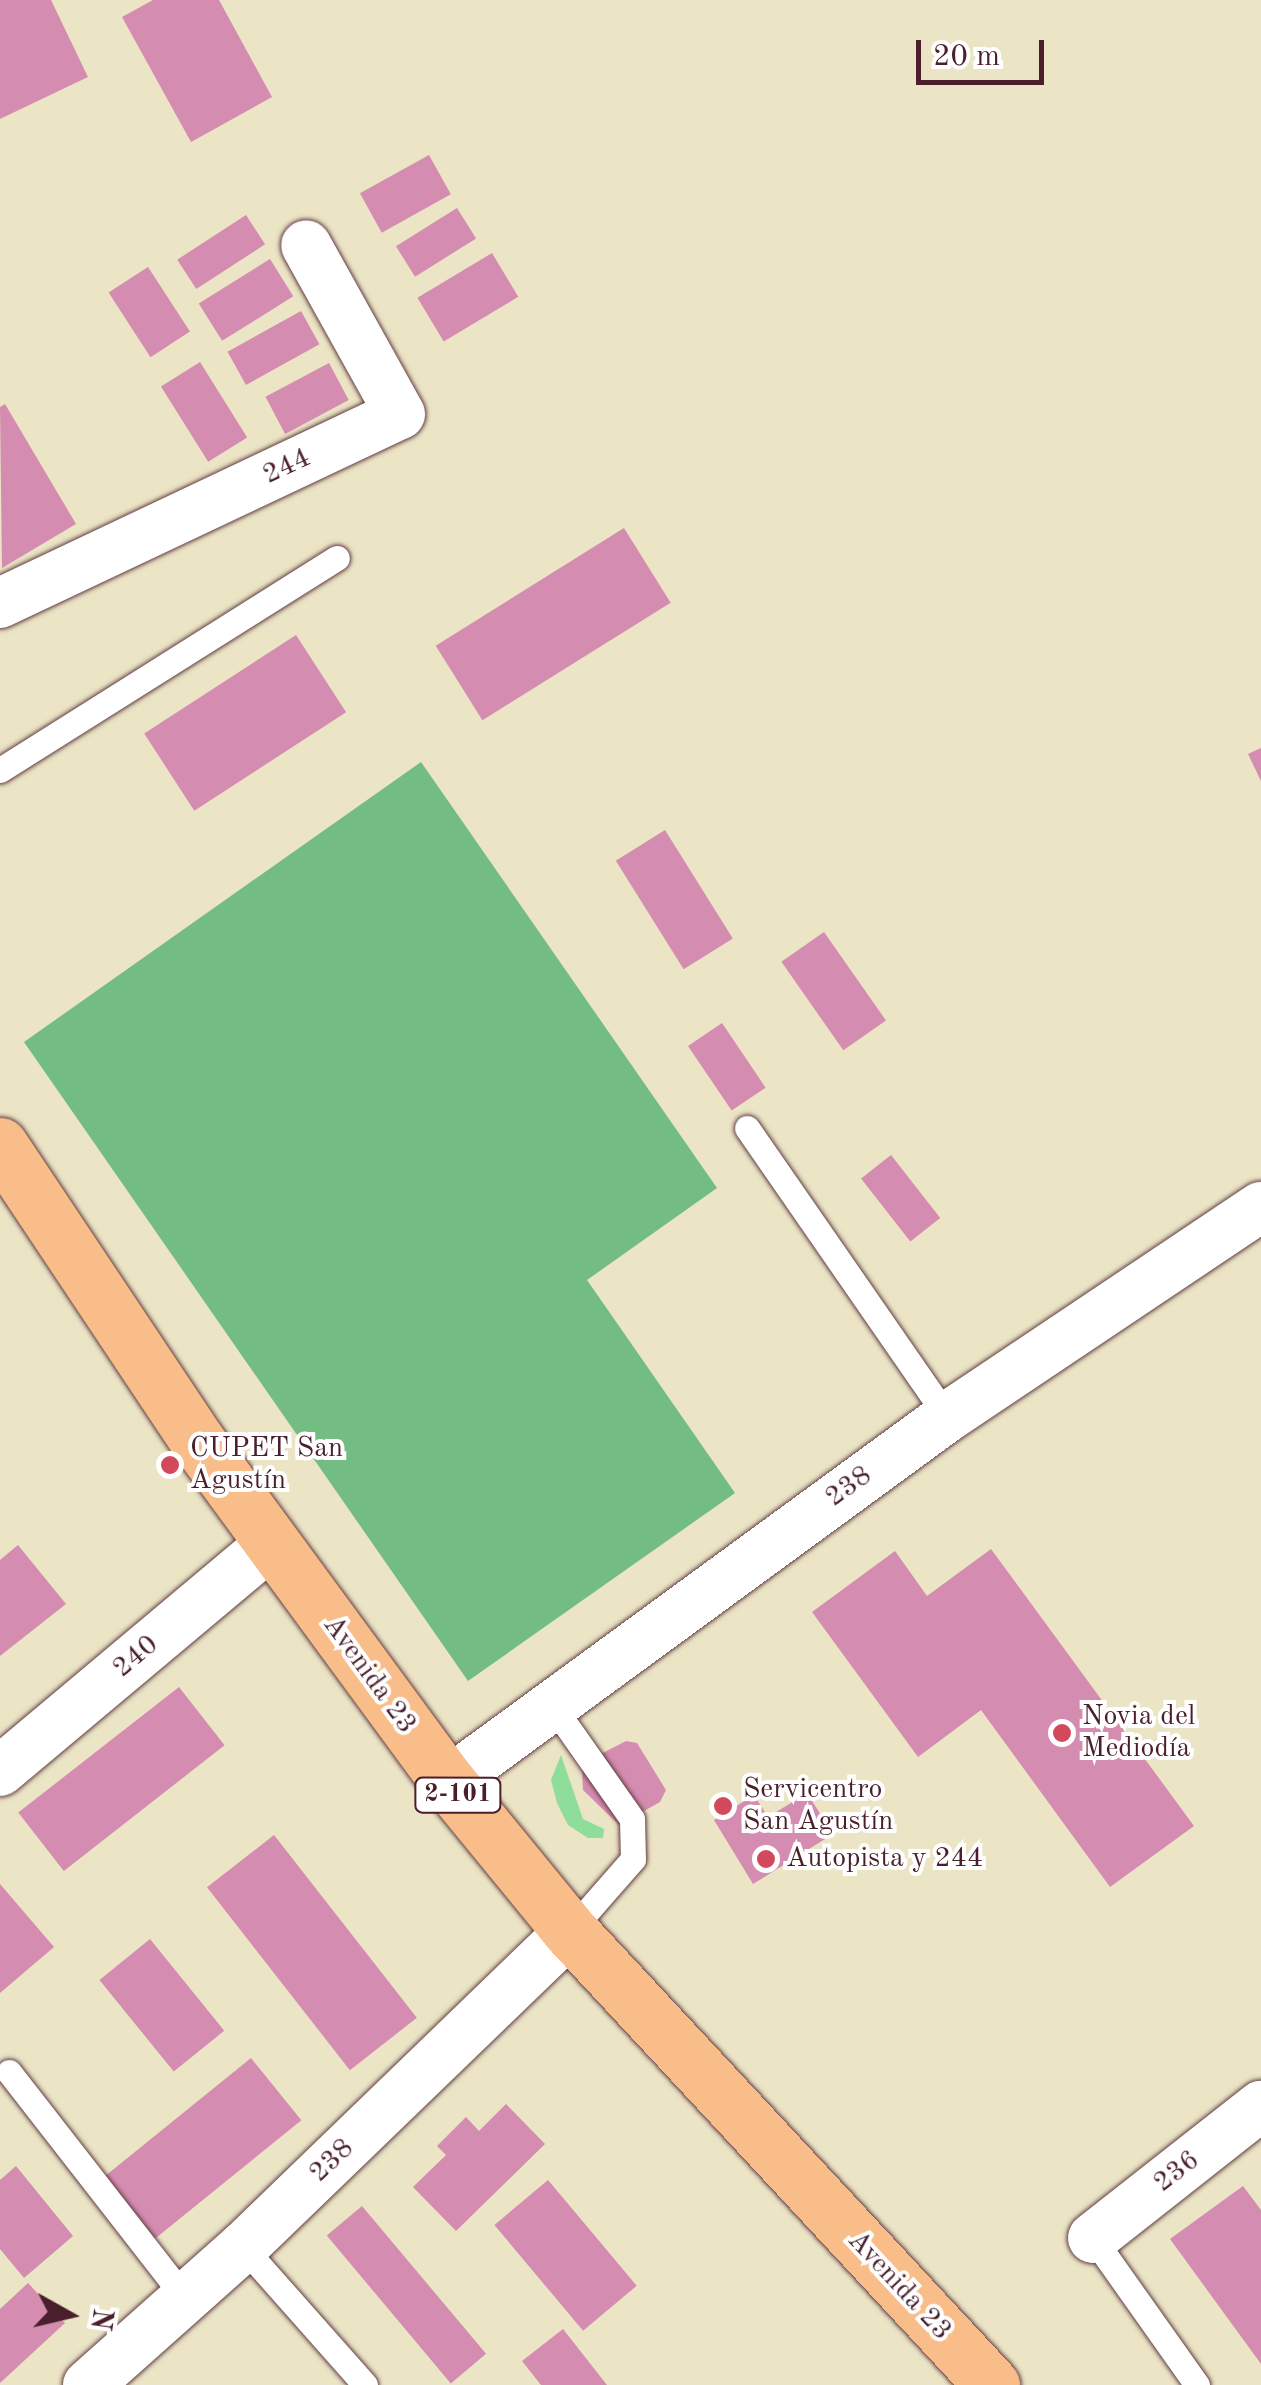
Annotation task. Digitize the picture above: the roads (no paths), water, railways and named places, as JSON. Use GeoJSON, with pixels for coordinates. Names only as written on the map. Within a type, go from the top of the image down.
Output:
{"type":"FeatureCollection","features":[{"type":"Feature","properties":{"kind":"main road","name":"Avenida 23"},"geometry":{"type":"LineString","coordinates":[[0,1145],[272,1543],[448,1782],[570,1931],[992,2385]]}},
{"type":"Feature","properties":{"kind":"street","name":"244"},"geometry":{"type":"LineString","coordinates":[[0,604],[400,414],[306,245]]}},
{"type":"Feature","properties":{"kind":"street","name":"238"},"geometry":{"type":"LineString","coordinates":[[448,1782],[947,1417],[1261,1207]]}},
{"type":"Feature","properties":{"kind":"street","name":"240"},"geometry":{"type":"LineString","coordinates":[[0,1770],[272,1543]]}},
{"type":"Feature","properties":{"kind":"street","name":"238"},"geometry":{"type":"LineString","coordinates":[[88,2385],[243,2246],[570,1931]]}},
{"type":"Feature","properties":{"kind":"street","name":"236"},"geometry":{"type":"LineString","coordinates":[[1093,2238],[1261,2106]]}},
{"type":"Feature","properties":{"kind":"lane"},"geometry":{"type":"LineString","coordinates":[[0,770],[337,558]]}},
{"type":"Feature","properties":{"kind":"lane"},"geometry":{"type":"LineString","coordinates":[[747,1128],[947,1417]]}},
{"type":"Feature","properties":{"kind":"lane"},"geometry":{"type":"LineString","coordinates":[[552,1705],[632,1819],[632,1859],[570,1931]]}},
{"type":"Feature","properties":{"kind":"lane"},"geometry":{"type":"LineString","coordinates":[[9,2072],[184,2298]]}},
{"type":"Feature","properties":{"kind":"lane"},"geometry":{"type":"LineString","coordinates":[[1093,2238],[1196,2385]]}},
{"type":"Feature","properties":{"kind":"lane"},"geometry":{"type":"LineString","coordinates":[[243,2246],[366,2385]]}},
{"type":"Feature","properties":{"kind":"place","name":"CUPET San Agustín"},"geometry":{"type":"Point","coordinates":[170,1465]}},
{"type":"Feature","properties":{"kind":"place","name":"Novia del Mediodía"},"geometry":{"type":"Point","coordinates":[1062,1733]}},
{"type":"Feature","properties":{"kind":"place","name":"Servicentro San Agustín"},"geometry":{"type":"Point","coordinates":[723,1806]}},
{"type":"Feature","properties":{"kind":"place","name":"Autopista y 244"},"geometry":{"type":"Point","coordinates":[766,1859]}}]}
